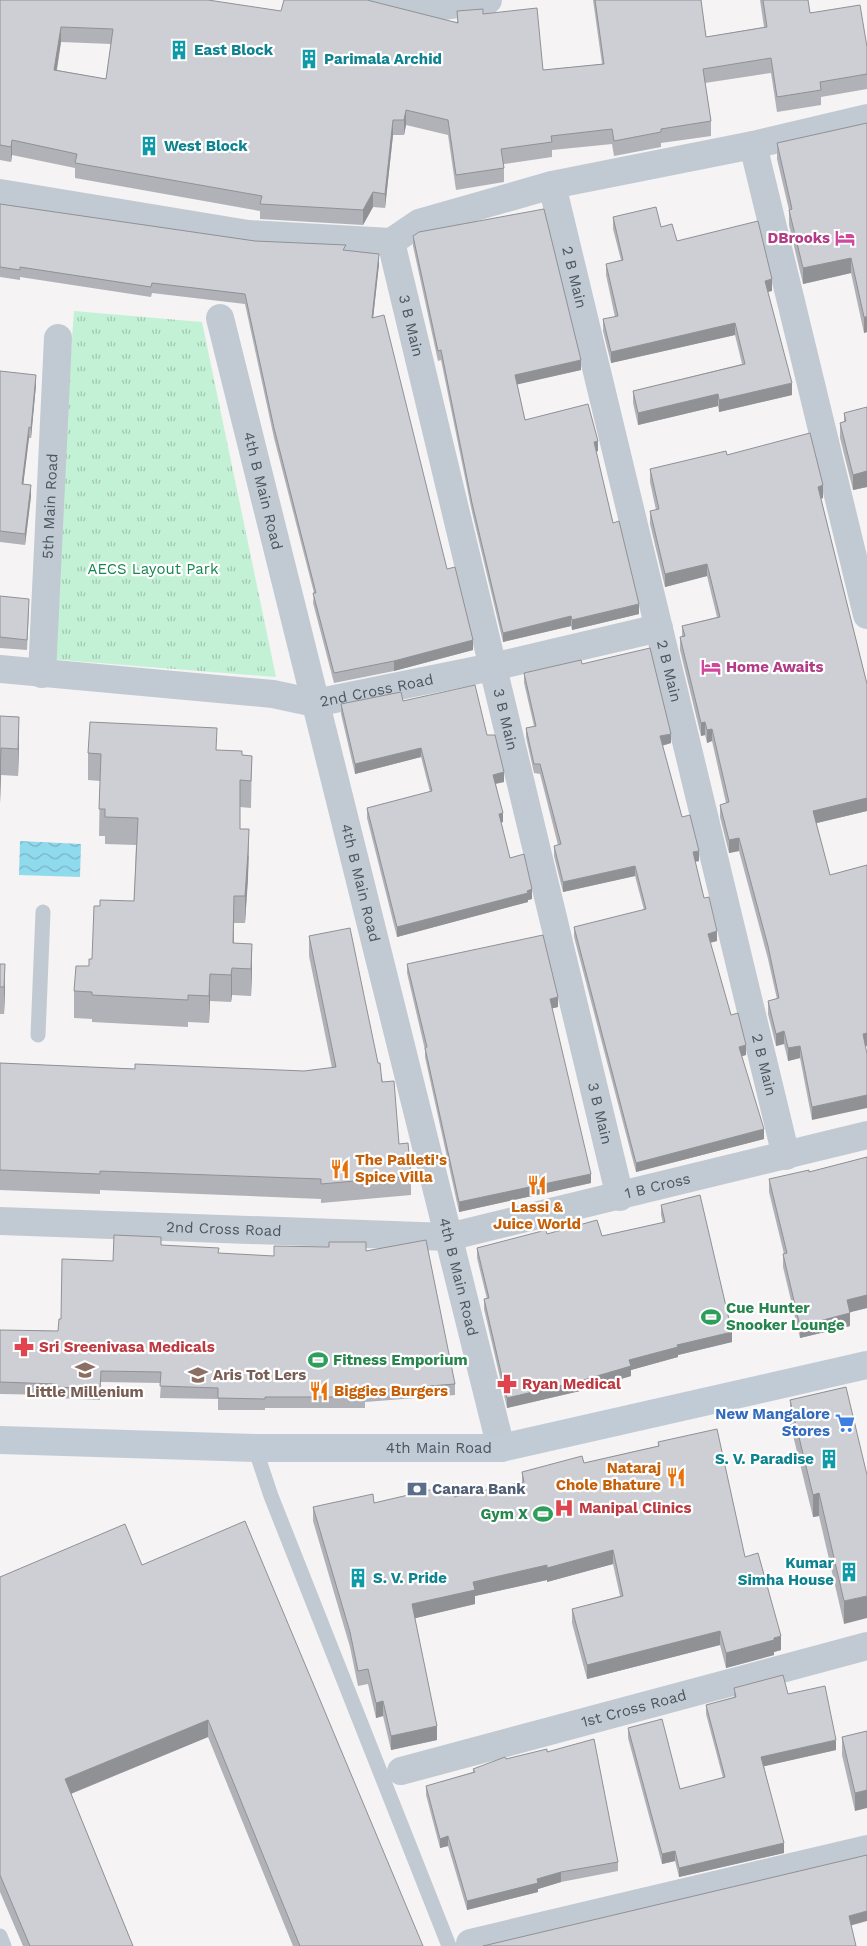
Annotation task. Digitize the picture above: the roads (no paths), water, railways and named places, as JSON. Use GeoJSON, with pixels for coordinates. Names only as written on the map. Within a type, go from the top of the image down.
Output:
{"type":"FeatureCollection","features":[{"type":"Feature","properties":{"kind":"street"},"geometry":{"type":"LineString","coordinates":[[383,0],[435,7],[488,0]]}},
{"type":"Feature","properties":{"kind":"street"},"geometry":{"type":"LineString","coordinates":[[0,194],[248,234],[390,242],[418,223],[552,186],[867,118]]}},
{"type":"Feature","properties":{"kind":"street"},"geometry":{"type":"LineString","coordinates":[[753,144],[867,615]]}},
{"type":"Feature","properties":{"kind":"street","name":"2 B Main"},"geometry":{"type":"LineString","coordinates":[[552,186],[786,1156]]}},
{"type":"Feature","properties":{"kind":"street","name":"3 B Main"},"geometry":{"type":"LineString","coordinates":[[390,242],[620,1196]]}},
{"type":"Feature","properties":{"kind":"street","name":"4th B Main Road"},"geometry":{"type":"LineString","coordinates":[[220,318],[500,1448]]}},
{"type":"Feature","properties":{"kind":"street","name":"5th Main Road"},"geometry":{"type":"LineString","coordinates":[[42,674],[58,338]]}},
{"type":"Feature","properties":{"kind":"street","name":"2nd Cross Road"},"geometry":{"type":"LineString","coordinates":[[0,669],[273,694],[315,703],[492,667],[660,628]]}},
{"type":"Feature","properties":{"kind":"street","name":"1 B Cross"},"geometry":{"type":"LineString","coordinates":[[448,1237],[867,1135]]}},
{"type":"Feature","properties":{"kind":"street","name":"2nd Cross Road"},"geometry":{"type":"LineString","coordinates":[[0,1221],[448,1237]]}},
{"type":"Feature","properties":{"kind":"street","name":"4th Main Road"},"geometry":{"type":"LineString","coordinates":[[0,1440],[255,1448],[500,1448],[866,1370]]}},
{"type":"Feature","properties":{"kind":"street","name":"1st Cross Road"},"geometry":{"type":"LineString","coordinates":[[401,1771],[867,1646]]}},
{"type":"Feature","properties":{"kind":"street"},"geometry":{"type":"LineString","coordinates":[[459,1945],[867,1849]]}},
{"type":"Feature","properties":{"kind":"lane"},"geometry":{"type":"LineString","coordinates":[[38,1035],[43,912]]}},
{"type":"Feature","properties":{"kind":"lane"},"geometry":{"type":"LineString","coordinates":[[255,1448],[271,1496],[459,1945]]}},
{"type":"Feature","properties":{"kind":"lane"},"geometry":{"type":"LineString","coordinates":[[0,1936],[4,1946]]}},
{"type":"Feature","properties":{"kind":"water"},"geometry":{"type":"Polygon","coordinates":[[[20,841],[81,844],[80,877],[19,875],[20,841]]]}},
{"type":"Feature","properties":{"kind":"place","name":"East Block"},"geometry":{"type":"Point","coordinates":[179,50]}},
{"type":"Feature","properties":{"kind":"place","name":"Parimala Archid"},"geometry":{"type":"Point","coordinates":[309,59]}},
{"type":"Feature","properties":{"kind":"place","name":"West Block"},"geometry":{"type":"Point","coordinates":[149,146]}},
{"type":"Feature","properties":{"kind":"place","name":"DBrooks"},"geometry":{"type":"Point","coordinates":[845,238]}},
{"type":"Feature","properties":{"kind":"place","name":"Home Awaits"},"geometry":{"type":"Point","coordinates":[711,667]}},
{"type":"Feature","properties":{"kind":"place","name":"The Palleti's Spice Villa"},"geometry":{"type":"Point","coordinates":[340,1169]}},
{"type":"Feature","properties":{"kind":"place","name":"Lassi & Juice World"},"geometry":{"type":"Point","coordinates":[537,1185]}},
{"type":"Feature","properties":{"kind":"place","name":"Cue Hunter Snooker Lounge"},"geometry":{"type":"Point","coordinates":[711,1317]}},
{"type":"Feature","properties":{"kind":"place","name":"Sri Sreenivasa Medicals"},"geometry":{"type":"Point","coordinates":[24,1347]}},
{"type":"Feature","properties":{"kind":"place","name":"Fitness Emporium"},"geometry":{"type":"Point","coordinates":[318,1360]}},
{"type":"Feature","properties":{"kind":"place","name":"Little Millenium"},"geometry":{"type":"Point","coordinates":[85,1370]}},
{"type":"Feature","properties":{"kind":"place","name":"Aris Tot Lers"},"geometry":{"type":"Point","coordinates":[198,1375]}},
{"type":"Feature","properties":{"kind":"place","name":"Ryan Medical"},"geometry":{"type":"Point","coordinates":[507,1384]}},
{"type":"Feature","properties":{"kind":"place","name":"Biggies Burgers"},"geometry":{"type":"Point","coordinates":[319,1391]}},
{"type":"Feature","properties":{"kind":"place","name":"New Mangalore Stores"},"geometry":{"type":"Point","coordinates":[845,1423]}},
{"type":"Feature","properties":{"kind":"place","name":"S. V. Paradise"},"geometry":{"type":"Point","coordinates":[829,1459]}},
{"type":"Feature","properties":{"kind":"place","name":"Nataraj Chole Bhature"},"geometry":{"type":"Point","coordinates":[676,1477]}},
{"type":"Feature","properties":{"kind":"place","name":"Canara Bank"},"geometry":{"type":"Point","coordinates":[417,1489]}},
{"type":"Feature","properties":{"kind":"place","name":"Manipal Clinics"},"geometry":{"type":"Point","coordinates":[564,1508]}},
{"type":"Feature","properties":{"kind":"place","name":"Gym X"},"geometry":{"type":"Point","coordinates":[543,1514]}},
{"type":"Feature","properties":{"kind":"place","name":"Kumar Simha House"},"geometry":{"type":"Point","coordinates":[849,1572]}},
{"type":"Feature","properties":{"kind":"place","name":"S. V. Pride"},"geometry":{"type":"Point","coordinates":[358,1578]}},
{"type":"Feature","properties":{"kind":"park label","name":"AECS Layout Park"},"geometry":{"type":"Point","coordinates":[153,569]}}]}
